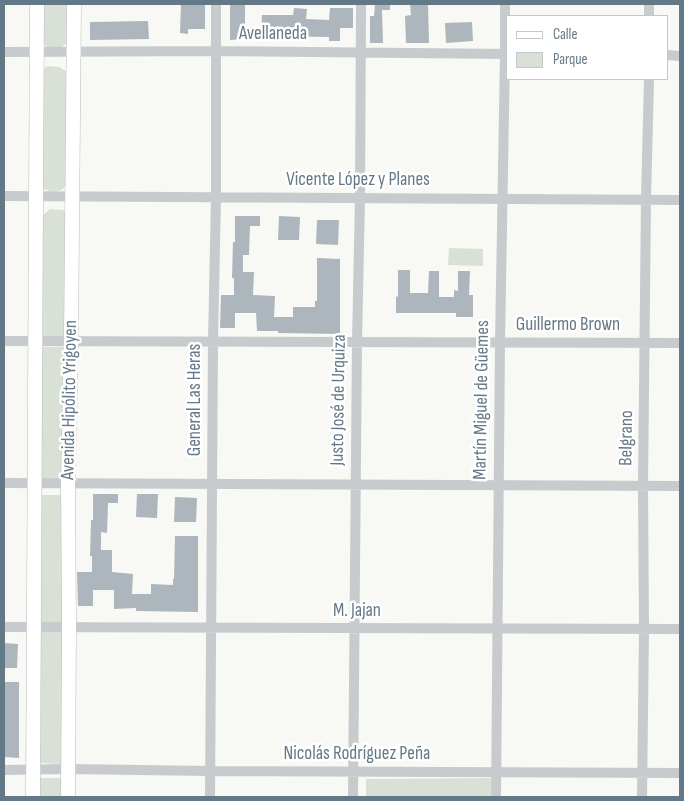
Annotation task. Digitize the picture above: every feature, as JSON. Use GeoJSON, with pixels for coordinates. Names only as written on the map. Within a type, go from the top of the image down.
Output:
{"type":"FeatureCollection","features":[{"type":"Feature","properties":{"kind":"main road","name":"Avenida Hipólito Yrigoyen"},"geometry":{"type":"LineString","coordinates":[[33,797],[37,4]]}},
{"type":"Feature","properties":{"kind":"main road","name":"Avenida Hipólito Yrigoyen"},"geometry":{"type":"LineString","coordinates":[[68,797],[68,483],[74,4]]}},
{"type":"Feature","properties":{"kind":"street","name":"General Las Heras"},"geometry":{"type":"LineString","coordinates":[[210,797],[216,4]]}},
{"type":"Feature","properties":{"kind":"street","name":"Justo José de Urquiza"},"geometry":{"type":"LineString","coordinates":[[354,797],[361,4]]}},
{"type":"Feature","properties":{"kind":"street","name":"Martín Miguel de Güemes"},"geometry":{"type":"LineString","coordinates":[[496,797],[500,343],[506,54],[505,4]]}},
{"type":"Feature","properties":{"kind":"street","name":"Avellaneda"},"geometry":{"type":"LineString","coordinates":[[4,52],[215,51],[506,54]]}},
{"type":"Feature","properties":{"kind":"street","name":"Belgrano"},"geometry":{"type":"LineString","coordinates":[[642,797],[643,486],[649,80]]}},
{"type":"Feature","properties":{"kind":"street","name":"Vicente López y Planes"},"geometry":{"type":"LineString","coordinates":[[4,196],[680,200]]}},
{"type":"Feature","properties":{"kind":"street","name":"Guillermo Brown"},"geometry":{"type":"LineString","coordinates":[[4,341],[680,343]]}},
{"type":"Feature","properties":{"kind":"street"},"geometry":{"type":"LineString","coordinates":[[4,483],[680,486]]}},
{"type":"Feature","properties":{"kind":"street","name":"M. Jajan"},"geometry":{"type":"LineString","coordinates":[[4,627],[680,630]]}},
{"type":"Feature","properties":{"kind":"street","name":"Nicolás Rodríguez Peña"},"geometry":{"type":"LineString","coordinates":[[4,770],[680,773]]}},
{"type":"Feature","properties":{"kind":"green space"},"geometry":{"type":"Polygon","coordinates":[[[42,4],[70,4],[70,41],[60,48],[47,47],[42,42],[42,4]]]}},
{"type":"Feature","properties":{"kind":"green space"},"geometry":{"type":"Polygon","coordinates":[[[47,66],[59,67],[66,71],[69,76],[67,184],[62,190],[52,192],[44,189],[40,178],[40,73],[47,66]]]}},
{"type":"Feature","properties":{"kind":"green space"},"geometry":{"type":"Polygon","coordinates":[[[50,209],[64,210],[68,217],[66,338],[41,338],[41,217],[50,209]]]}},
{"type":"Feature","properties":{"kind":"green space"},"geometry":{"type":"Polygon","coordinates":[[[449,248],[483,249],[483,266],[448,265],[449,248]]]}},
{"type":"Feature","properties":{"kind":"green space"},"geometry":{"type":"Polygon","coordinates":[[[41,347],[65,347],[63,479],[39,479],[41,347]]]}},
{"type":"Feature","properties":{"kind":"green space"},"geometry":{"type":"Polygon","coordinates":[[[39,495],[63,495],[64,625],[41,625],[39,495]]]}},
{"type":"Feature","properties":{"kind":"green space"},"geometry":{"type":"Polygon","coordinates":[[[40,632],[63,632],[62,764],[39,763],[40,632]]]}},
{"type":"Feature","properties":{"kind":"green space"},"geometry":{"type":"Polygon","coordinates":[[[39,778],[61,778],[61,797],[39,797],[39,778]]]}},
{"type":"Feature","properties":{"kind":"green space"},"geometry":{"type":"Polygon","coordinates":[[[491,778],[491,797],[366,797],[366,779],[491,778]]]}},
{"type":"Feature","properties":{"kind":"building"},"geometry":{"type":"Polygon","coordinates":[[[181,4],[205,4],[205,29],[188,29],[188,34],[180,33],[181,4]]]}},
{"type":"Feature","properties":{"kind":"building"},"geometry":{"type":"Polygon","coordinates":[[[230,4],[245,4],[245,39],[230,40],[230,4]]]}},
{"type":"Feature","properties":{"kind":"building"},"geometry":{"type":"Polygon","coordinates":[[[375,4],[390,4],[390,10],[382,10],[383,43],[370,43],[370,16],[374,16],[375,4]]]}},
{"type":"Feature","properties":{"kind":"building"},"geometry":{"type":"Polygon","coordinates":[[[410,4],[428,4],[429,43],[406,43],[405,16],[411,15],[410,4]]]}},
{"type":"Feature","properties":{"kind":"building"},"geometry":{"type":"Polygon","coordinates":[[[294,8],[307,9],[306,19],[329,20],[330,8],[353,8],[353,28],[340,28],[340,41],[329,41],[329,37],[261,36],[262,15],[293,15],[294,8]]]}},
{"type":"Feature","properties":{"kind":"building"},"geometry":{"type":"Polygon","coordinates":[[[148,21],[149,39],[90,40],[90,22],[148,21]]]}},
{"type":"Feature","properties":{"kind":"building"},"geometry":{"type":"Polygon","coordinates":[[[472,22],[473,41],[446,43],[445,23],[472,22]]]}},
{"type":"Feature","properties":{"kind":"building"},"geometry":{"type":"Polygon","coordinates":[[[235,216],[260,216],[260,226],[250,226],[249,255],[243,255],[243,272],[254,272],[253,295],[275,296],[274,317],[293,317],[293,307],[315,307],[315,301],[317,301],[317,258],[340,259],[340,334],[257,331],[256,313],[235,313],[235,328],[220,328],[221,295],[234,295],[234,278],[232,278],[235,216]]]}},
{"type":"Feature","properties":{"kind":"building"},"geometry":{"type":"Polygon","coordinates":[[[279,216],[300,217],[299,240],[278,240],[279,216]]]}},
{"type":"Feature","properties":{"kind":"building"},"geometry":{"type":"Polygon","coordinates":[[[317,220],[339,220],[338,245],[316,244],[317,220]]]}},
{"type":"Feature","properties":{"kind":"building"},"geometry":{"type":"Polygon","coordinates":[[[398,270],[410,270],[410,293],[428,293],[429,271],[439,271],[439,297],[454,297],[454,290],[458,291],[458,271],[470,271],[469,295],[473,295],[473,317],[456,317],[456,313],[396,313],[398,270]]]}},
{"type":"Feature","properties":{"kind":"building"},"geometry":{"type":"Polygon","coordinates":[[[93,494],[118,494],[118,503],[108,503],[107,533],[101,532],[101,550],[112,550],[112,572],[133,574],[132,594],[151,594],[151,584],[173,585],[175,536],[198,536],[198,612],[136,611],[136,608],[114,609],[114,590],[93,590],[93,606],[78,606],[77,572],[92,572],[92,556],[90,556],[93,494]]]}},
{"type":"Feature","properties":{"kind":"building"},"geometry":{"type":"Polygon","coordinates":[[[137,494],[158,494],[157,518],[136,517],[137,494]]]}},
{"type":"Feature","properties":{"kind":"building"},"geometry":{"type":"Polygon","coordinates":[[[175,497],[197,498],[196,522],[174,522],[175,497]]]}},
{"type":"Feature","properties":{"kind":"building"},"geometry":{"type":"Polygon","coordinates":[[[4,643],[18,644],[17,668],[4,668],[4,643]]]}},
{"type":"Feature","properties":{"kind":"building"},"geometry":{"type":"Polygon","coordinates":[[[4,682],[19,682],[19,758],[4,757],[4,682]]]}}]}
